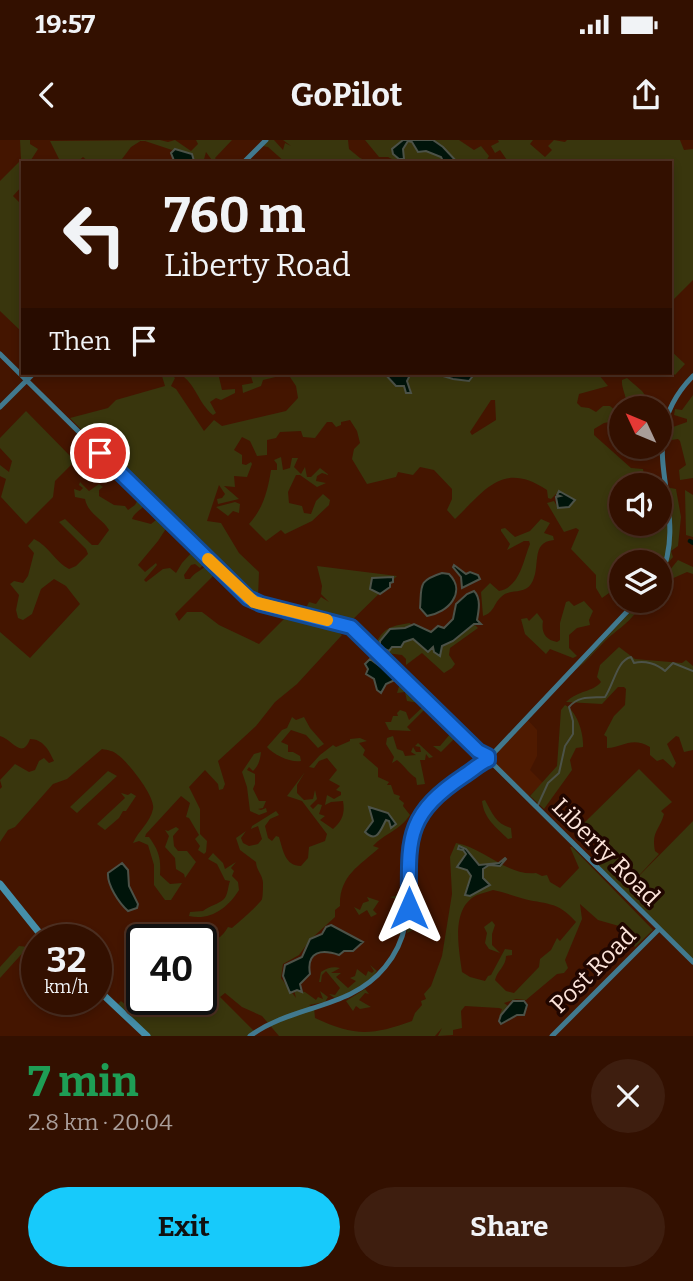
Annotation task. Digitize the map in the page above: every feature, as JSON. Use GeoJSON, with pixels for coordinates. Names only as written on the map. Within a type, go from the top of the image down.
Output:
{"type":"FeatureCollection","features":[{"type":"Feature","properties":{"kind":"main road"},"geometry":{"type":"LineString","coordinates":[[0,884],[32,924]]}},
{"type":"Feature","properties":{"kind":"main road"},"geometry":{"type":"LineString","coordinates":[[112,1003],[147,1036]]}},
{"type":"Feature","properties":{"kind":"street"},"geometry":{"type":"LineString","coordinates":[[245,161],[266,140]]}},
{"type":"Feature","properties":{"kind":"street","name":"Liberty Road"},"geometry":{"type":"LineString","coordinates":[[0,354],[21,374]]}},
{"type":"Feature","properties":{"kind":"street","name":"Liberty Road"},"geometry":{"type":"LineString","coordinates":[[22,375],[248,598],[261,604],[354,629],[693,962]]}},
{"type":"Feature","properties":{"kind":"street"},"geometry":{"type":"LineString","coordinates":[[0,407],[32,375]]}},
{"type":"Feature","properties":{"kind":"street"},"geometry":{"type":"LineString","coordinates":[[672,406],[693,376]]}},
{"type":"Feature","properties":{"kind":"street"},"geometry":{"type":"LineString","coordinates":[[672,561],[675,557]]}},
{"type":"Feature","properties":{"kind":"street"},"geometry":{"type":"LineString","coordinates":[[250,1036],[290,1014],[349,996],[369,983],[387,965],[400,944],[407,919],[409,851],[415,825],[432,801],[472,770],[625,613]]}},
{"type":"Feature","properties":{"kind":"street","name":"Post Road"},"geometry":{"type":"LineString","coordinates":[[552,1036],[659,929]]}},
{"type":"Feature","properties":{"kind":"shaded area"},"geometry":{"type":"Polygon","coordinates":[[[20,140],[30,140],[30,144],[38,149],[31,161],[21,161],[21,187],[13,196],[21,204],[21,331],[0,311],[0,181],[21,160],[20,140]]]}},
{"type":"Feature","properties":{"kind":"shaded area"},"geometry":{"type":"Polygon","coordinates":[[[142,140],[131,147],[120,161],[88,161],[83,157],[78,161],[60,161],[50,141],[142,140]]]}},
{"type":"Feature","properties":{"kind":"shaded area"},"geometry":{"type":"Polygon","coordinates":[[[142,140],[175,140],[191,151],[198,144],[196,140],[232,140],[215,158],[217,161],[213,161],[206,152],[204,161],[194,161],[175,149],[142,140]]]}},
{"type":"Feature","properties":{"kind":"shaded area"},"geometry":{"type":"Polygon","coordinates":[[[269,140],[274,140],[283,150],[285,143],[291,146],[283,140],[348,140],[349,149],[367,161],[284,161],[268,147],[263,146],[269,140]]]}},
{"type":"Feature","properties":{"kind":"shaded area"},"geometry":{"type":"Polygon","coordinates":[[[365,140],[459,140],[474,150],[481,146],[489,156],[486,161],[396,161],[379,157],[365,140]]]}},
{"type":"Feature","properties":{"kind":"shaded area"},"geometry":{"type":"Polygon","coordinates":[[[403,140],[433,140],[456,161],[443,161],[441,157],[426,151],[418,152],[412,142],[408,141],[403,149],[404,159],[393,154],[392,149],[403,140]]]}},
{"type":"Feature","properties":{"kind":"shaded area"},"geometry":{"type":"Polygon","coordinates":[[[498,140],[533,140],[530,144],[545,157],[552,150],[548,146],[554,140],[680,140],[684,150],[693,149],[693,280],[672,301],[672,161],[508,161],[500,150],[495,153],[491,146],[499,142],[498,140]]]}},
{"type":"Feature","properties":{"kind":"shaded area"},"geometry":{"type":"Polygon","coordinates":[[[175,149],[192,154],[194,161],[174,161],[171,153],[175,149]]]}},
{"type":"Feature","properties":{"kind":"shaded area"},"geometry":{"type":"Polygon","coordinates":[[[672,352],[685,364],[675,375],[672,373],[672,352]]]}},
{"type":"Feature","properties":{"kind":"shaded area"},"geometry":{"type":"Polygon","coordinates":[[[172,375],[175,378],[171,386],[176,389],[204,431],[214,420],[222,426],[286,411],[298,398],[296,386],[289,375],[387,375],[411,390],[407,381],[410,375],[432,375],[469,381],[474,375],[599,375],[608,386],[579,394],[577,403],[596,412],[603,406],[609,406],[609,422],[594,429],[594,435],[609,448],[609,459],[621,459],[631,468],[643,469],[644,473],[609,473],[609,536],[672,536],[672,488],[676,489],[681,517],[678,546],[672,550],[609,550],[609,593],[602,598],[596,588],[596,575],[571,549],[579,530],[576,528],[564,532],[547,503],[554,501],[558,508],[569,507],[559,491],[551,499],[548,498],[547,490],[532,482],[518,478],[507,479],[486,489],[455,519],[447,510],[452,499],[452,489],[434,470],[420,467],[413,475],[398,472],[396,477],[367,484],[352,459],[354,449],[360,443],[350,420],[341,422],[341,425],[336,427],[332,422],[327,422],[315,438],[303,437],[301,431],[280,432],[276,438],[267,440],[267,455],[257,456],[250,441],[242,437],[234,450],[242,455],[242,464],[252,464],[247,477],[234,476],[235,487],[224,486],[239,499],[218,504],[217,499],[225,494],[219,485],[207,521],[221,523],[239,553],[259,572],[256,603],[250,600],[70,418],[108,408],[116,400],[165,386],[162,376],[172,375]],[[491,400],[470,432],[472,435],[496,420],[495,400],[491,400]]]}},
{"type":"Feature","properties":{"kind":"shaded area"},"geometry":{"type":"Polygon","coordinates":[[[181,375],[218,375],[222,390],[235,389],[235,393],[210,402],[216,413],[213,415],[181,375]]]}},
{"type":"Feature","properties":{"kind":"shaded area"},"geometry":{"type":"Polygon","coordinates":[[[251,375],[284,375],[263,380],[261,386],[243,393],[242,385],[253,383],[251,375]]]}},
{"type":"Feature","properties":{"kind":"shaded area"},"geometry":{"type":"Polygon","coordinates":[[[386,375],[410,375],[407,381],[411,393],[406,393],[404,386],[396,386],[386,375]]]}},
{"type":"Feature","properties":{"kind":"shaded area"},"geometry":{"type":"Polygon","coordinates":[[[440,375],[474,375],[469,381],[440,375]]]}},
{"type":"Feature","properties":{"kind":"shaded area"},"geometry":{"type":"Polygon","coordinates":[[[627,378],[646,396],[625,396],[622,380],[627,378]]]}},
{"type":"Feature","properties":{"kind":"shaded area"},"geometry":{"type":"Polygon","coordinates":[[[693,395],[693,478],[680,480],[679,470],[686,465],[680,441],[672,440],[672,434],[673,427],[687,422],[687,419],[674,415],[675,409],[682,410],[693,395]]]}},
{"type":"Feature","properties":{"kind":"shaded area"},"geometry":{"type":"Polygon","coordinates":[[[26,411],[75,461],[55,481],[53,497],[26,524],[1,497],[6,479],[0,476],[0,465],[9,472],[12,461],[0,448],[0,438],[26,411]]]}},
{"type":"Feature","properties":{"kind":"shaded area"},"geometry":{"type":"Polygon","coordinates":[[[281,457],[283,470],[290,468],[292,458],[298,458],[294,467],[301,474],[305,467],[307,477],[311,477],[320,468],[329,475],[322,473],[317,476],[316,481],[326,483],[317,487],[296,475],[288,492],[289,503],[302,506],[304,513],[311,514],[316,501],[323,494],[330,500],[329,505],[312,521],[285,534],[281,530],[266,541],[249,524],[264,499],[271,470],[277,470],[274,460],[281,457]]]}},
{"type":"Feature","properties":{"kind":"shaded area"},"geometry":{"type":"Polygon","coordinates":[[[80,482],[89,491],[99,484],[103,487],[99,490],[99,496],[114,505],[125,506],[128,510],[140,496],[146,502],[132,519],[151,524],[161,516],[169,524],[138,565],[145,572],[156,563],[157,565],[144,580],[146,582],[163,569],[170,568],[176,573],[194,550],[197,551],[200,561],[203,558],[205,563],[200,568],[195,564],[191,565],[184,575],[185,579],[190,579],[209,563],[213,568],[209,570],[218,571],[175,614],[179,621],[187,612],[202,612],[219,625],[259,644],[291,612],[347,625],[346,621],[305,610],[309,602],[316,604],[321,597],[329,602],[321,594],[322,586],[317,566],[397,576],[339,633],[342,635],[297,684],[275,702],[256,726],[218,761],[225,784],[223,789],[219,790],[218,784],[205,770],[189,787],[200,809],[200,834],[207,841],[206,852],[204,854],[198,850],[200,846],[195,839],[199,835],[186,817],[190,803],[181,796],[146,834],[145,837],[149,837],[159,855],[160,875],[170,884],[182,883],[171,900],[165,900],[154,885],[154,865],[148,845],[139,841],[133,843],[153,809],[150,796],[128,765],[111,751],[102,749],[67,779],[53,784],[15,827],[8,830],[0,842],[0,780],[15,764],[29,772],[35,770],[39,761],[44,758],[49,763],[54,761],[48,749],[39,741],[30,739],[24,748],[20,748],[0,736],[0,632],[30,658],[80,604],[66,586],[54,579],[41,589],[32,614],[23,620],[18,618],[16,610],[19,595],[10,584],[14,581],[23,583],[28,576],[34,553],[28,546],[34,539],[69,569],[88,554],[59,522],[65,519],[92,545],[98,545],[109,530],[89,508],[85,499],[75,497],[74,489],[80,491],[83,488],[79,485],[80,482]]]}},
{"type":"Feature","properties":{"kind":"shaded area"},"geometry":{"type":"Polygon","coordinates":[[[685,490],[693,495],[693,537],[686,535],[685,490]]]}},
{"type":"Feature","properties":{"kind":"shaded area"},"geometry":{"type":"Polygon","coordinates":[[[559,491],[575,500],[569,507],[558,508],[556,497],[560,496],[557,495],[559,491]]]}},
{"type":"Feature","properties":{"kind":"shaded area"},"geometry":{"type":"Polygon","coordinates":[[[235,502],[240,504],[239,513],[233,511],[228,516],[216,507],[235,502]]]}},
{"type":"Feature","properties":{"kind":"shaded area"},"geometry":{"type":"Polygon","coordinates":[[[541,519],[550,523],[544,533],[553,536],[554,540],[541,545],[531,584],[525,589],[505,594],[489,613],[483,616],[481,592],[490,583],[499,591],[512,584],[520,572],[530,544],[529,541],[524,541],[507,550],[510,544],[501,529],[505,528],[515,537],[530,531],[541,519]]]}},
{"type":"Feature","properties":{"kind":"shaded area"},"geometry":{"type":"Polygon","coordinates":[[[678,560],[693,567],[693,574],[687,572],[672,579],[672,567],[678,560]]]}},
{"type":"Feature","properties":{"kind":"shaded area"},"geometry":{"type":"Polygon","coordinates":[[[454,565],[466,574],[470,572],[478,575],[480,579],[462,588],[461,577],[454,565]]]}},
{"type":"Feature","properties":{"kind":"shaded area"},"geometry":{"type":"Polygon","coordinates":[[[442,573],[449,574],[454,581],[456,588],[453,601],[442,611],[427,616],[420,608],[422,585],[442,573]]]}},
{"type":"Feature","properties":{"kind":"shaded area"},"geometry":{"type":"Polygon","coordinates":[[[393,577],[390,587],[380,594],[370,589],[372,578],[393,577]]]}},
{"type":"Feature","properties":{"kind":"shaded area"},"geometry":{"type":"Polygon","coordinates":[[[474,591],[479,601],[477,620],[481,624],[474,624],[453,641],[442,646],[440,656],[434,652],[433,647],[428,652],[413,639],[404,642],[401,647],[392,647],[389,651],[380,647],[380,641],[390,629],[414,624],[431,632],[438,626],[444,628],[453,619],[456,604],[474,591]]]}},
{"type":"Feature","properties":{"kind":"shaded area"},"geometry":{"type":"Polygon","coordinates":[[[569,601],[574,606],[584,601],[593,611],[590,625],[577,628],[569,635],[569,648],[577,656],[573,658],[550,649],[546,654],[525,634],[521,619],[527,618],[529,621],[537,613],[543,621],[545,635],[557,642],[560,640],[560,623],[566,602],[569,601]]]}},
{"type":"Feature","properties":{"kind":"shaded area"},"geometry":{"type":"Polygon","coordinates":[[[629,613],[635,613],[630,620],[577,669],[629,613]]]}},
{"type":"Feature","properties":{"kind":"shaded area"},"geometry":{"type":"Polygon","coordinates":[[[410,623],[411,625],[388,633],[380,647],[389,651],[392,647],[401,647],[404,642],[413,639],[429,652],[430,647],[433,647],[440,655],[442,646],[474,624],[478,628],[450,648],[449,655],[455,664],[444,673],[422,653],[406,665],[406,659],[402,655],[386,653],[402,667],[399,669],[380,651],[376,643],[386,630],[410,623]]]}},
{"type":"Feature","properties":{"kind":"shaded area"},"geometry":{"type":"Polygon","coordinates":[[[619,647],[635,659],[682,663],[686,660],[693,666],[693,750],[684,752],[679,737],[676,736],[667,744],[676,763],[673,768],[663,759],[657,761],[650,755],[650,747],[638,742],[607,748],[607,737],[604,735],[614,716],[625,705],[624,687],[618,687],[602,704],[566,702],[601,682],[597,677],[600,665],[619,647]]]}},
{"type":"Feature","properties":{"kind":"shaded area"},"geometry":{"type":"Polygon","coordinates":[[[370,659],[397,679],[386,684],[381,693],[377,690],[374,679],[366,674],[368,669],[365,664],[370,659]]]}},
{"type":"Feature","properties":{"kind":"shaded area"},"geometry":{"type":"Polygon","coordinates":[[[401,680],[420,698],[419,703],[407,701],[405,692],[397,693],[401,680]]]}},
{"type":"Feature","properties":{"kind":"shaded area"},"geometry":{"type":"Polygon","coordinates":[[[427,703],[459,734],[441,752],[433,746],[440,746],[451,733],[426,708],[407,727],[411,731],[389,730],[385,722],[391,722],[400,710],[406,712],[409,720],[427,703]]]}},
{"type":"Feature","properties":{"kind":"shaded area"},"geometry":{"type":"Polygon","coordinates":[[[565,705],[579,723],[583,747],[576,748],[570,760],[572,770],[544,809],[530,796],[557,766],[561,710],[565,705]]]}},
{"type":"Feature","properties":{"kind":"shaded area"},"geometry":{"type":"Polygon","coordinates":[[[292,717],[296,720],[304,717],[324,744],[318,748],[306,735],[291,730],[281,742],[288,745],[288,752],[300,756],[301,761],[283,758],[267,747],[287,728],[292,717]]]}},
{"type":"Feature","properties":{"kind":"shaded area"},"geometry":{"type":"Polygon","coordinates":[[[525,717],[537,730],[537,756],[530,770],[543,783],[527,798],[495,767],[489,756],[525,717]]]}},
{"type":"Feature","properties":{"kind":"shaded area"},"geometry":{"type":"Polygon","coordinates":[[[393,736],[397,749],[403,751],[405,756],[416,755],[411,752],[413,747],[416,752],[421,752],[420,747],[415,746],[418,743],[433,757],[429,758],[426,754],[425,760],[420,760],[425,784],[417,785],[416,778],[397,760],[392,763],[394,757],[386,744],[387,738],[393,736]]]}},
{"type":"Feature","properties":{"kind":"shaded area"},"geometry":{"type":"Polygon","coordinates":[[[360,738],[367,741],[359,743],[365,750],[363,755],[378,768],[378,777],[389,782],[387,785],[391,785],[394,794],[400,796],[399,799],[410,815],[373,846],[379,848],[352,872],[343,887],[335,917],[311,939],[299,955],[283,964],[281,978],[296,998],[294,990],[305,992],[316,1000],[318,997],[323,999],[320,991],[328,997],[325,1002],[309,1005],[314,1008],[315,1018],[341,1028],[363,1032],[412,1021],[422,1005],[421,1001],[426,999],[424,994],[431,986],[442,956],[452,894],[450,857],[456,843],[515,870],[547,875],[550,882],[560,888],[579,868],[572,847],[653,930],[635,947],[619,926],[598,920],[580,904],[582,919],[565,960],[568,968],[564,973],[557,974],[526,1000],[516,999],[504,1003],[508,1006],[499,1017],[502,1009],[499,1008],[465,1006],[461,1011],[462,1028],[453,1030],[453,1035],[438,1036],[442,1028],[435,1036],[279,1036],[262,1016],[242,1007],[225,993],[220,997],[254,1031],[248,1036],[150,1036],[129,1015],[217,1015],[217,939],[262,898],[263,880],[256,862],[240,850],[236,838],[246,831],[241,838],[243,843],[249,846],[258,844],[262,839],[258,826],[251,829],[252,826],[276,811],[279,815],[270,819],[265,826],[268,838],[272,841],[276,836],[279,837],[288,860],[301,866],[308,858],[309,847],[325,841],[327,834],[302,801],[287,796],[305,772],[297,785],[297,793],[304,800],[313,799],[315,790],[317,799],[310,806],[313,809],[318,804],[322,805],[319,814],[325,816],[320,820],[333,829],[339,823],[344,809],[343,801],[325,805],[327,795],[334,799],[341,795],[341,792],[336,790],[340,786],[329,780],[337,770],[327,758],[319,761],[314,768],[309,767],[333,745],[336,747],[360,738]],[[493,890],[477,895],[468,901],[463,909],[458,930],[462,972],[470,977],[485,981],[505,949],[512,950],[512,955],[506,956],[495,980],[506,991],[514,993],[539,967],[540,959],[551,950],[557,938],[560,941],[576,922],[557,907],[493,890]]]}},
{"type":"Feature","properties":{"kind":"shaded area"},"geometry":{"type":"Polygon","coordinates":[[[261,752],[255,769],[253,771],[249,767],[247,770],[255,774],[253,789],[259,801],[266,801],[263,808],[258,809],[266,808],[267,812],[259,815],[250,811],[242,772],[254,754],[261,752]]]}},
{"type":"Feature","properties":{"kind":"shaded area"},"geometry":{"type":"Polygon","coordinates":[[[639,769],[672,802],[661,811],[664,814],[655,835],[655,851],[659,854],[629,886],[693,821],[693,959],[596,863],[611,847],[604,844],[600,846],[595,838],[584,842],[590,834],[580,832],[579,828],[639,769]]]}},
{"type":"Feature","properties":{"kind":"shaded area"},"geometry":{"type":"Polygon","coordinates":[[[108,771],[117,776],[77,813],[70,807],[108,771]]]}},
{"type":"Feature","properties":{"kind":"shaded area"},"geometry":{"type":"Polygon","coordinates":[[[121,793],[136,796],[126,811],[105,830],[97,824],[125,798],[121,793]]]}},
{"type":"Feature","properties":{"kind":"shaded area"},"geometry":{"type":"Polygon","coordinates":[[[485,800],[498,821],[511,828],[512,838],[508,839],[488,818],[482,801],[485,800]]]}},
{"type":"Feature","properties":{"kind":"shaded area"},"geometry":{"type":"Polygon","coordinates":[[[369,807],[388,813],[396,824],[391,828],[386,820],[376,836],[369,835],[365,832],[373,821],[369,807]]]}},
{"type":"Feature","properties":{"kind":"shaded area"},"geometry":{"type":"Polygon","coordinates":[[[176,827],[179,829],[173,836],[174,846],[178,851],[187,851],[196,862],[185,878],[184,874],[176,869],[175,858],[165,847],[169,836],[165,830],[176,827]]]}},
{"type":"Feature","properties":{"kind":"shaded area"},"geometry":{"type":"Polygon","coordinates":[[[459,846],[466,849],[479,865],[499,863],[506,859],[500,866],[489,865],[483,869],[483,878],[490,885],[470,896],[465,895],[471,876],[467,870],[457,867],[466,854],[458,849],[459,846]]]}},
{"type":"Feature","properties":{"kind":"shaded area"},"geometry":{"type":"Polygon","coordinates":[[[213,853],[225,869],[236,862],[231,868],[239,890],[218,912],[204,917],[189,916],[190,912],[203,911],[222,901],[226,895],[230,881],[225,880],[217,864],[208,859],[213,853]]]}},
{"type":"Feature","properties":{"kind":"shaded area"},"geometry":{"type":"Polygon","coordinates":[[[122,863],[128,870],[129,886],[138,904],[137,908],[128,911],[114,893],[108,878],[108,873],[122,863]]]}},
{"type":"Feature","properties":{"kind":"shaded area"},"geometry":{"type":"Polygon","coordinates":[[[403,883],[406,901],[403,923],[399,935],[395,930],[390,936],[393,923],[398,927],[399,900],[390,897],[402,895],[403,883]]]}},
{"type":"Feature","properties":{"kind":"shaded area"},"geometry":{"type":"Polygon","coordinates":[[[414,895],[419,897],[414,926],[413,930],[407,933],[411,900],[414,895]]]}},
{"type":"Feature","properties":{"kind":"shaded area"},"geometry":{"type":"Polygon","coordinates":[[[367,897],[379,901],[373,910],[377,914],[371,917],[367,910],[359,915],[354,907],[360,910],[363,903],[369,901],[367,897]]]}},
{"type":"Feature","properties":{"kind":"shaded area"},"geometry":{"type":"Polygon","coordinates":[[[492,921],[495,925],[492,945],[500,953],[489,949],[485,943],[487,933],[484,927],[492,921]]]}},
{"type":"Feature","properties":{"kind":"shaded area"},"geometry":{"type":"Polygon","coordinates":[[[331,925],[363,942],[353,951],[344,951],[339,955],[321,952],[313,956],[309,966],[310,974],[300,984],[302,992],[297,990],[290,993],[283,976],[285,965],[302,957],[310,939],[322,934],[326,927],[331,925]]]}},
{"type":"Feature","properties":{"kind":"shaded area"},"geometry":{"type":"Polygon","coordinates":[[[21,946],[21,955],[0,978],[0,967],[21,946]]]}},
{"type":"Feature","properties":{"kind":"shaded area"},"geometry":{"type":"Polygon","coordinates":[[[370,965],[377,971],[373,976],[336,999],[329,994],[335,995],[340,988],[326,971],[319,982],[321,972],[337,967],[340,968],[331,973],[341,973],[336,977],[348,988],[356,981],[350,978],[355,976],[357,969],[366,976],[368,971],[374,971],[370,965]]]}},
{"type":"Feature","properties":{"kind":"shaded area"},"geometry":{"type":"Polygon","coordinates":[[[365,989],[369,994],[365,993],[359,1000],[371,1007],[360,1009],[356,1006],[353,1011],[346,1001],[365,989]]]}},
{"type":"Feature","properties":{"kind":"shaded area"},"geometry":{"type":"Polygon","coordinates":[[[121,1001],[126,1005],[126,1012],[118,1004],[121,1001]]]}},
{"type":"Feature","properties":{"kind":"shaded area"},"geometry":{"type":"Polygon","coordinates":[[[513,1001],[524,1001],[527,1005],[524,1015],[517,1015],[501,1024],[501,1015],[513,1001]]]}},
{"type":"Feature","properties":{"kind":"waterway"},"geometry":{"type":"LineString","coordinates":[[538,805],[548,783],[559,773],[565,746],[573,734],[569,707],[573,703],[586,698],[605,697],[622,663],[631,657],[634,663],[651,663],[665,671],[673,663],[693,671]]}},
{"type":"Feature","properties":{"kind":"slow traffic"},"geometry":{"type":"LineString","coordinates":[[208,559],[241,593],[254,602],[327,620]]}},
{"type":"Feature","properties":{"kind":"route"},"geometry":{"type":"LineString","coordinates":[[100,453],[248,598],[261,604],[348,625],[478,751],[488,756],[488,760],[440,793],[416,822],[409,851],[409,908]]}}]}
